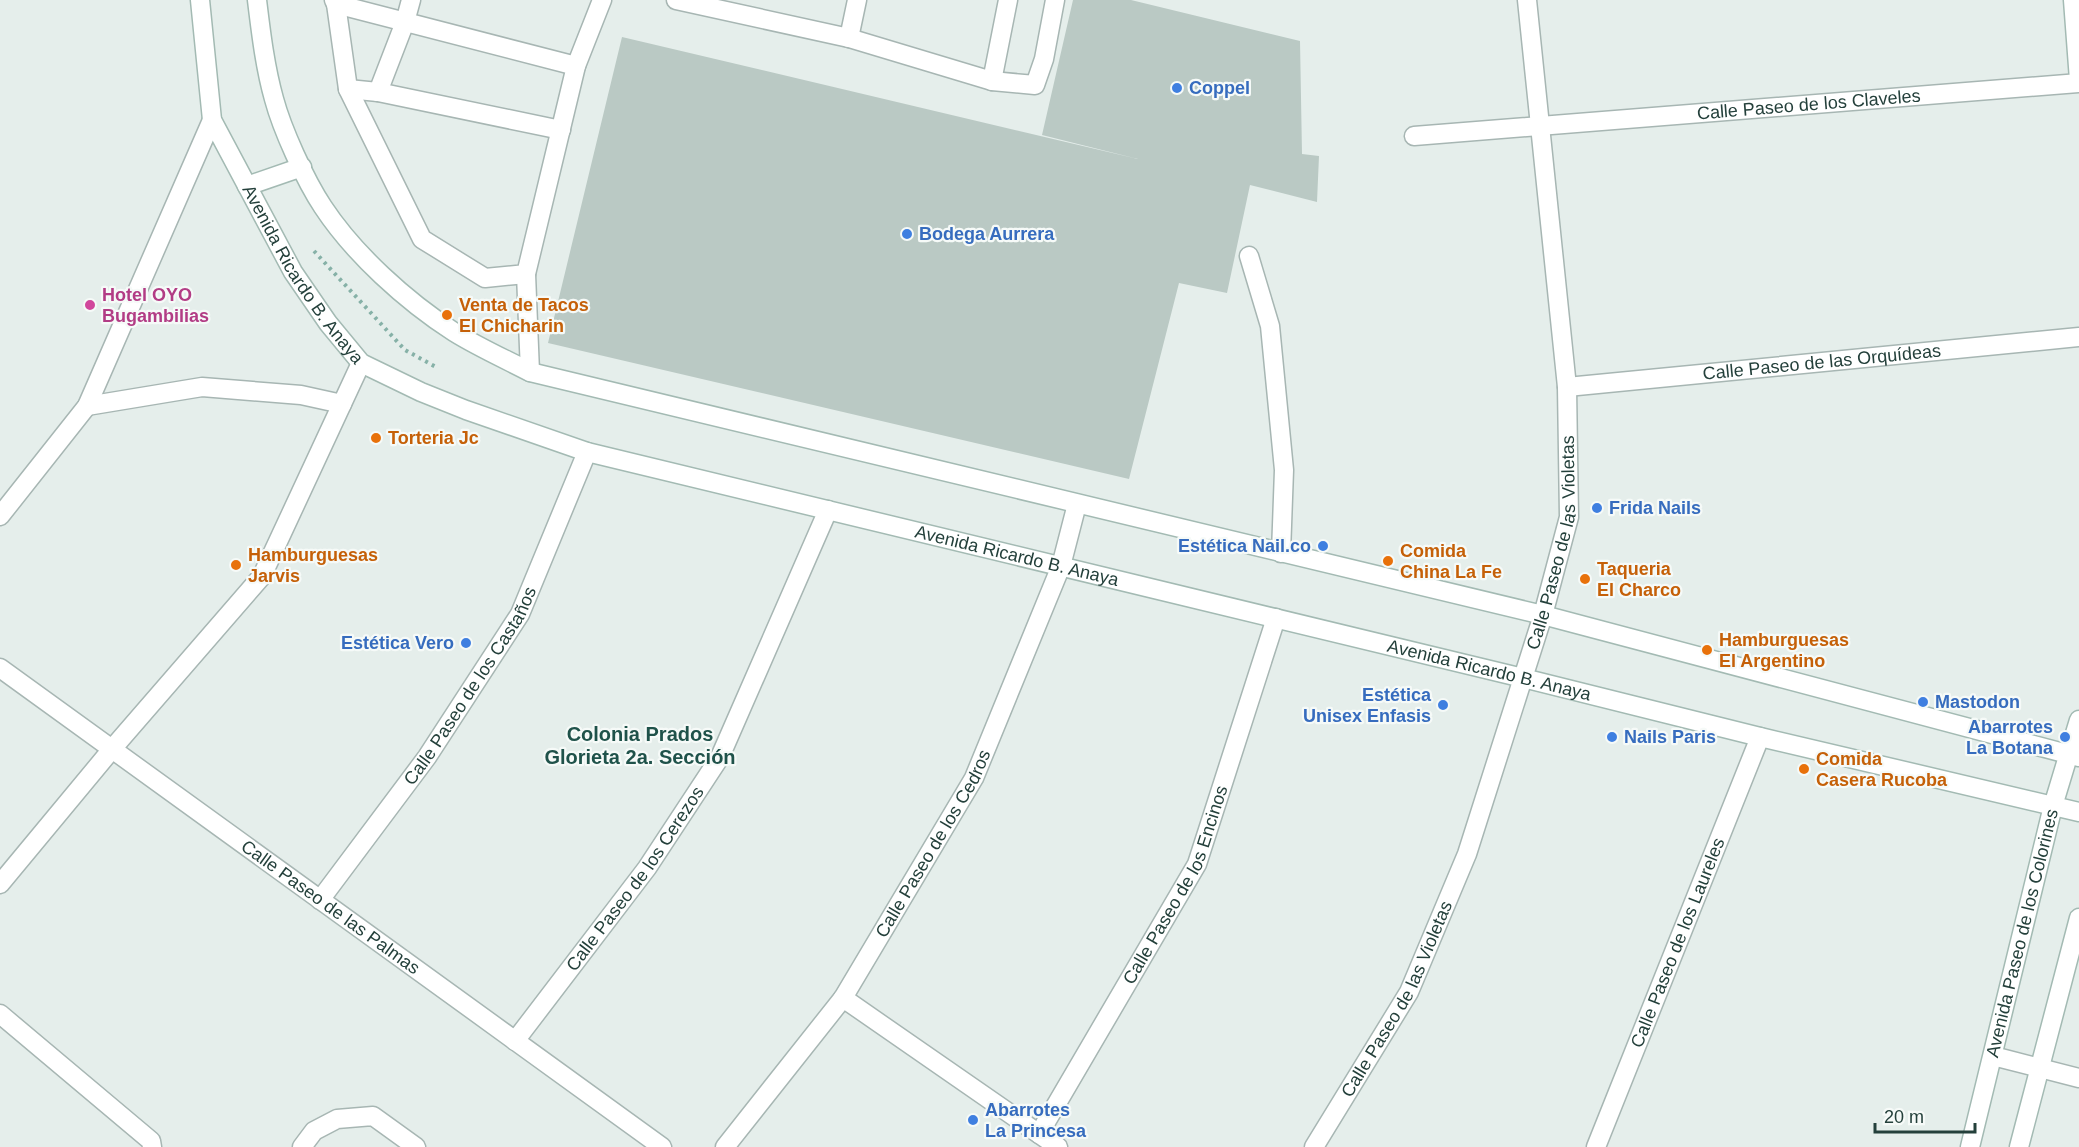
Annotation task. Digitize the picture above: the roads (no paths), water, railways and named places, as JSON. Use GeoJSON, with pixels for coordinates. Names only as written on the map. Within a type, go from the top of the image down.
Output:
{"type":"FeatureCollection","features":[{"type":"Feature","properties":{"kind":"street","name":"Avenida Ricardo B. Anaya"},"geometry":{"type":"LineString","coordinates":[[200,0],[213,120],[293,272],[328,323],[361,363],[421,392],[588,452],[1760,737],[2079,812]]}},
{"type":"Feature","properties":{"kind":"street"},"geometry":{"type":"LineString","coordinates":[[257,0],[261,35],[274,99],[302,167],[322,207],[358,251],[402,294],[455,332],[530,372],[1543,615],[2074,756]]}},
{"type":"Feature","properties":{"kind":"street"},"geometry":{"type":"LineString","coordinates":[[378,92],[411,0]]}},
{"type":"Feature","properties":{"kind":"street"},"geometry":{"type":"LineString","coordinates":[[530,372],[526,274],[576,66],[602,0]]}},
{"type":"Feature","properties":{"kind":"street"},"geometry":{"type":"LineString","coordinates":[[676,0],[849,38],[992,81],[1035,85],[1044,59],[1055,0]]}},
{"type":"Feature","properties":{"kind":"street"},"geometry":{"type":"LineString","coordinates":[[849,38],[857,0]]}},
{"type":"Feature","properties":{"kind":"street"},"geometry":{"type":"LineString","coordinates":[[992,81],[1008,0]]}},
{"type":"Feature","properties":{"kind":"street","name":"Calle Paseo de las Violetas"},"geometry":{"type":"LineString","coordinates":[[1314,1147],[1409,992],[1467,854],[1543,615],[1569,517],[1567,387],[1527,0]]}},
{"type":"Feature","properties":{"kind":"street"},"geometry":{"type":"LineString","coordinates":[[2073,0],[2079,82]]}},
{"type":"Feature","properties":{"kind":"street"},"geometry":{"type":"LineString","coordinates":[[526,274],[485,278],[422,239],[348,88],[335,2],[576,66]]}},
{"type":"Feature","properties":{"kind":"street","name":"Calle Paseo de los Claveles"},"geometry":{"type":"LineString","coordinates":[[1414,136],[1540,128],[2079,82]]}},
{"type":"Feature","properties":{"kind":"street"},"geometry":{"type":"LineString","coordinates":[[348,88],[378,92],[561,130]]}},
{"type":"Feature","properties":{"kind":"street"},"geometry":{"type":"LineString","coordinates":[[0,516],[87,406],[213,120]]}},
{"type":"Feature","properties":{"kind":"street"},"geometry":{"type":"LineString","coordinates":[[247,186],[302,167]]}},
{"type":"Feature","properties":{"kind":"street"},"geometry":{"type":"LineString","coordinates":[[1249,256],[1270,326],[1284,471],[1281,553]]}},
{"type":"Feature","properties":{"kind":"street","name":"Calle Paseo de las Orquídeas"},"geometry":{"type":"LineString","coordinates":[[1567,387],[2079,337]]}},
{"type":"Feature","properties":{"kind":"street"},"geometry":{"type":"LineString","coordinates":[[0,884],[112,749],[262,576],[361,363]]}},
{"type":"Feature","properties":{"kind":"street"},"geometry":{"type":"LineString","coordinates":[[87,406],[202,387],[301,395],[342,404]]}},
{"type":"Feature","properties":{"kind":"street","name":"Calle Paseo de los Castaños"},"geometry":{"type":"LineString","coordinates":[[320,900],[427,757],[520,614],[588,452]]}},
{"type":"Feature","properties":{"kind":"street","name":"Calle Paseo de los Cedros"},"geometry":{"type":"LineString","coordinates":[[725,1147],[843,998],[974,778],[1060,566],[1077,504]]}},
{"type":"Feature","properties":{"kind":"street","name":"Calle Paseo de los Cerezos"},"geometry":{"type":"LineString","coordinates":[[515,1041],[647,868],[720,757],[828,510]]}},
{"type":"Feature","properties":{"kind":"street","name":"Calle Paseo de los Encinos"},"geometry":{"type":"LineString","coordinates":[[1039,1134],[1197,864],[1276,618]]}},
{"type":"Feature","properties":{"kind":"street","name":"Calle Paseo de las Palmas"},"geometry":{"type":"LineString","coordinates":[[0,668],[662,1147]]}},
{"type":"Feature","properties":{"kind":"street","name":"Avenida Paseo de los Colorines"},"geometry":{"type":"LineString","coordinates":[[1970,1147],[2053,806],[2074,756],[2079,720]]}},
{"type":"Feature","properties":{"kind":"street","name":"Calle Paseo de los Laureles"},"geometry":{"type":"LineString","coordinates":[[1596,1147],[1760,737]]}},
{"type":"Feature","properties":{"kind":"street"},"geometry":{"type":"LineString","coordinates":[[2019,1147],[2079,918]]}},
{"type":"Feature","properties":{"kind":"street"},"geometry":{"type":"LineString","coordinates":[[843,998],[1058,1147]]}},
{"type":"Feature","properties":{"kind":"street"},"geometry":{"type":"LineString","coordinates":[[0,1014],[151,1141],[152,1147]]}},
{"type":"Feature","properties":{"kind":"street"},"geometry":{"type":"LineString","coordinates":[[1993,1056],[2079,1078]]}},
{"type":"Feature","properties":{"kind":"street"},"geometry":{"type":"LineString","coordinates":[[302,1147],[314,1131],[337,1119],[373,1116],[416,1147]]}},
{"type":"Feature","properties":{"kind":"place","name":"Coppel"},"geometry":{"type":"Point","coordinates":[1177,88]}},
{"type":"Feature","properties":{"kind":"place","name":"Bodega Aurrera"},"geometry":{"type":"Point","coordinates":[907,234]}},
{"type":"Feature","properties":{"kind":"place","name":"Hotel OYO Bugambilias"},"geometry":{"type":"Point","coordinates":[90,305]}},
{"type":"Feature","properties":{"kind":"place","name":"Venta de Tacos El Chicharin"},"geometry":{"type":"Point","coordinates":[447,315]}},
{"type":"Feature","properties":{"kind":"place","name":"Torteria Jc"},"geometry":{"type":"Point","coordinates":[376,438]}},
{"type":"Feature","properties":{"kind":"place","name":"Frida Nails"},"geometry":{"type":"Point","coordinates":[1597,508]}},
{"type":"Feature","properties":{"kind":"place","name":"Estética Nail.co"},"geometry":{"type":"Point","coordinates":[1323,546]}},
{"type":"Feature","properties":{"kind":"place","name":"Comida China La Fe"},"geometry":{"type":"Point","coordinates":[1388,561]}},
{"type":"Feature","properties":{"kind":"place","name":"Hamburguesas Jarvis"},"geometry":{"type":"Point","coordinates":[236,565]}},
{"type":"Feature","properties":{"kind":"place","name":"Taqueria El Charco"},"geometry":{"type":"Point","coordinates":[1585,579]}},
{"type":"Feature","properties":{"kind":"place","name":"Estética Vero"},"geometry":{"type":"Point","coordinates":[466,643]}},
{"type":"Feature","properties":{"kind":"place","name":"Hamburguesas El Argentino"},"geometry":{"type":"Point","coordinates":[1707,650]}},
{"type":"Feature","properties":{"kind":"place","name":"Mastodon"},"geometry":{"type":"Point","coordinates":[1923,702]}},
{"type":"Feature","properties":{"kind":"place","name":"Estética Unisex Enfasis"},"geometry":{"type":"Point","coordinates":[1443,705]}},
{"type":"Feature","properties":{"kind":"place","name":"Nails Paris"},"geometry":{"type":"Point","coordinates":[1612,737]}},
{"type":"Feature","properties":{"kind":"place","name":"Abarrotes La Botana"},"geometry":{"type":"Point","coordinates":[2065,737]}},
{"type":"Feature","properties":{"kind":"place","name":"Comida Casera Rucoba"},"geometry":{"type":"Point","coordinates":[1804,769]}},
{"type":"Feature","properties":{"kind":"place","name":"Abarrotes La Princesa"},"geometry":{"type":"Point","coordinates":[973,1120]}},
{"type":"Feature","properties":{"kind":"district","name":"Colonia Prados Glorieta 2a. Sección"},"geometry":{"type":"Point","coordinates":[640,746]}}]}
